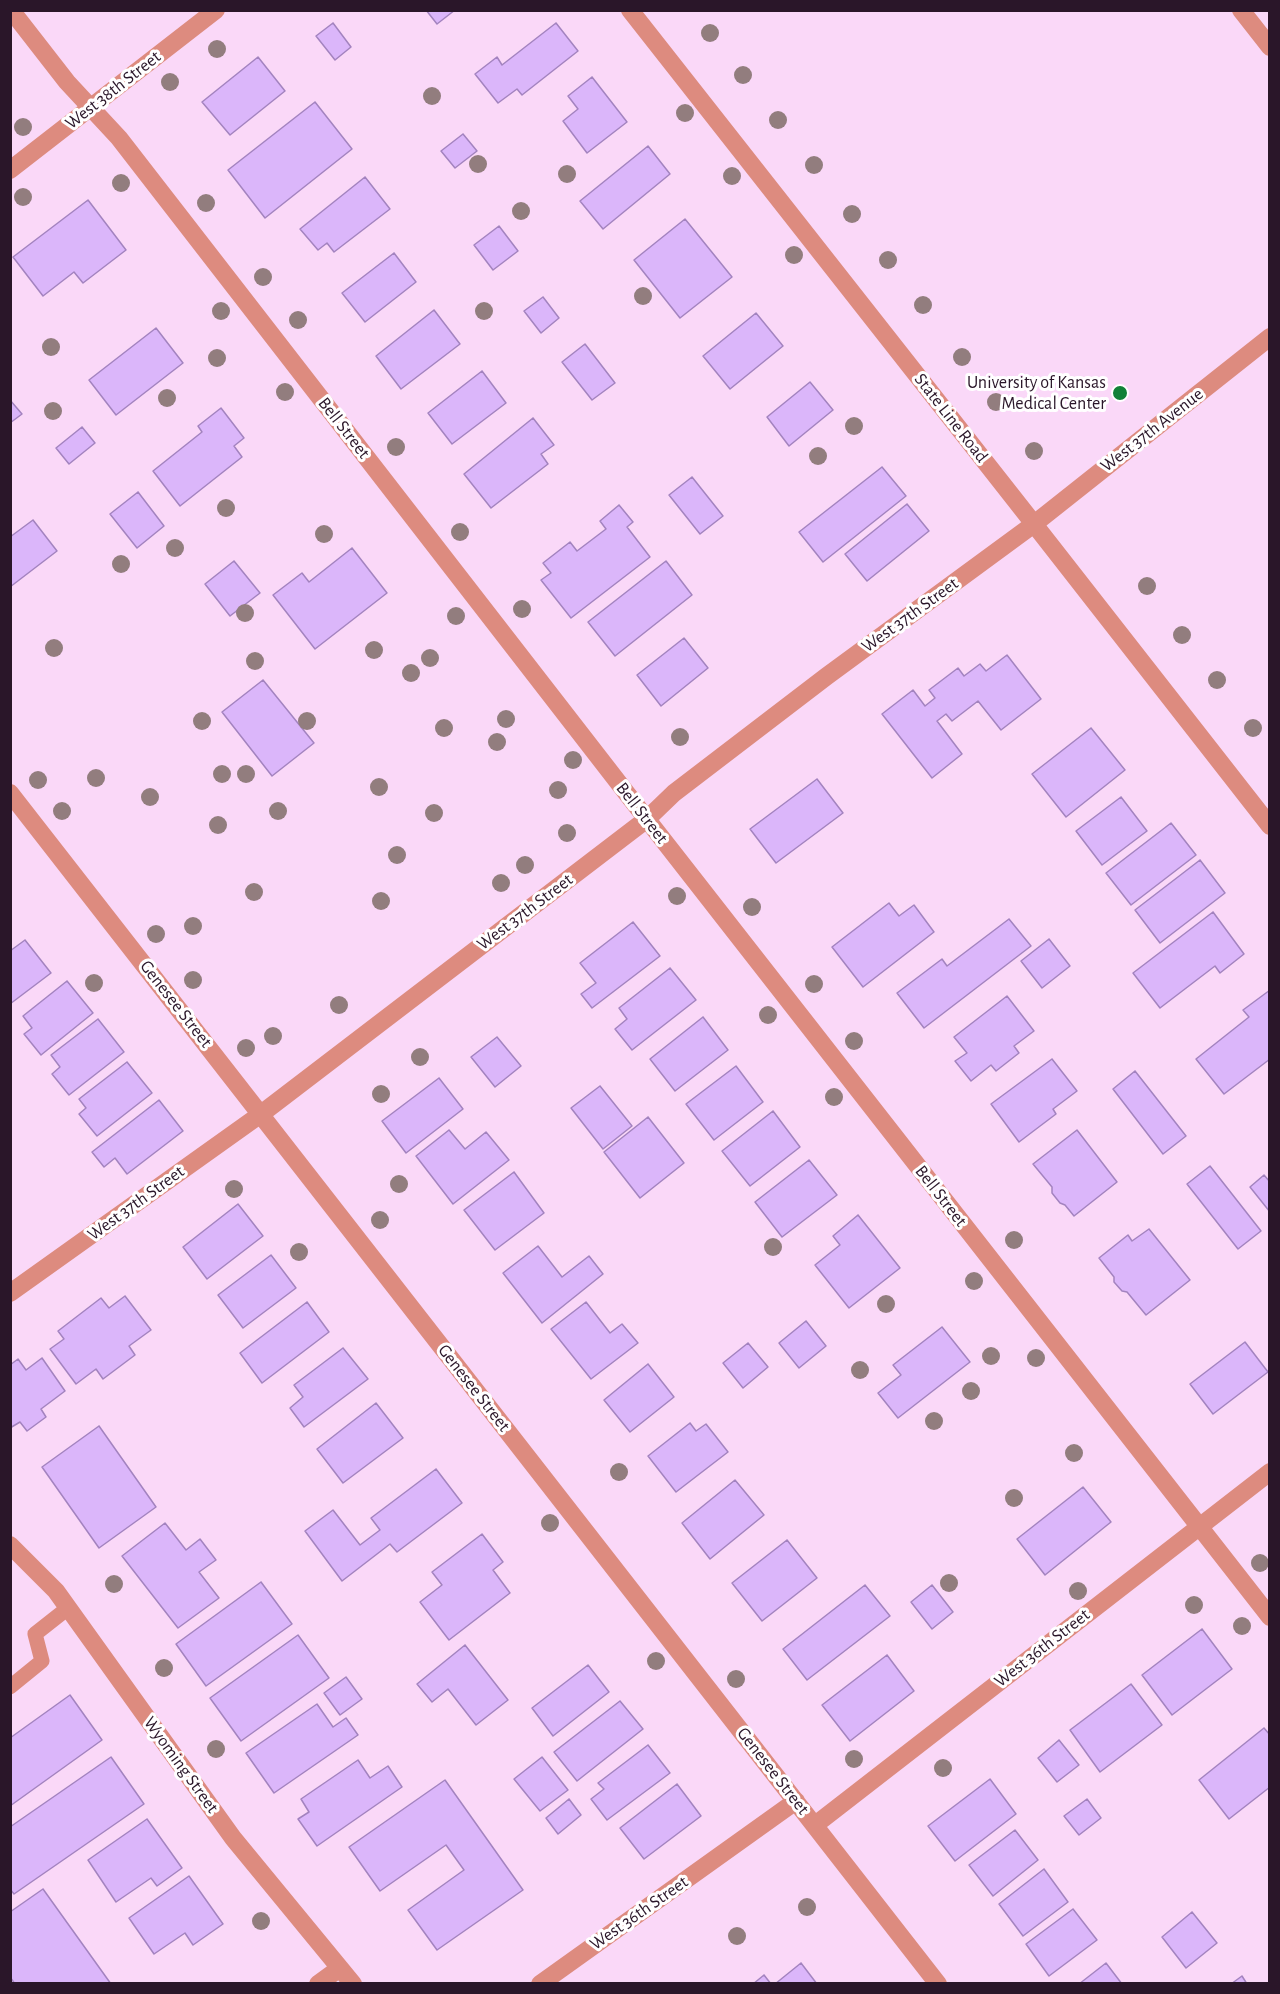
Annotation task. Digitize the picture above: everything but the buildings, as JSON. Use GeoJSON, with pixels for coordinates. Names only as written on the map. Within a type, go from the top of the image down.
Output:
{"type":"FeatureCollection","features":[{"type":"Feature","properties":{"kind":"street","name":"Bell Street"},"geometry":{"type":"LineString","coordinates":[[12,10],[67,82],[119,138],[646,819],[1269,1617]]}},
{"type":"Feature","properties":{"kind":"street","name":"West 38th Street"},"geometry":{"type":"LineString","coordinates":[[10,171],[216,10]]}},
{"type":"Feature","properties":{"kind":"street","name":"State Line Road"},"geometry":{"type":"LineString","coordinates":[[630,10],[1269,826]]}},
{"type":"Feature","properties":{"kind":"street"},"geometry":{"type":"LineString","coordinates":[[1242,10],[1269,47]]}},
{"type":"Feature","properties":{"kind":"street","name":"West 37th Avenue"},"geometry":{"type":"LineString","coordinates":[[1034,524],[1269,337]]}},
{"type":"Feature","properties":{"kind":"street","name":"West 37th Street"},"geometry":{"type":"LineString","coordinates":[[10,1293],[261,1113],[646,819],[674,793],[800,696],[1034,524]]}},
{"type":"Feature","properties":{"kind":"street","name":"Genesee Street"},"geometry":{"type":"LineString","coordinates":[[10,793],[938,1983]]}},
{"type":"Feature","properties":{"kind":"street","name":"West 36th Street"},"geometry":{"type":"LineString","coordinates":[[815,1825],[1269,1472]]}},
{"type":"Feature","properties":{"kind":"street","name":"Wyoming Street"},"geometry":{"type":"LineString","coordinates":[[10,1545],[56,1591],[233,1838],[353,1983]]}},
{"type":"Feature","properties":{"kind":"street","name":"West 36th Street"},"geometry":{"type":"LineString","coordinates":[[540,1983],[796,1801]]}},
{"type":"Feature","properties":{"kind":"street"},"geometry":{"type":"LineString","coordinates":[[318,1983],[340,1968]]}},
{"type":"Feature","properties":{"kind":"lane"},"geometry":{"type":"LineString","coordinates":[[10,1687],[42,1661],[35,1634],[68,1608]]}},
{"type":"Feature","properties":{"kind":"place","name":"University of Kansas Medical Center"},"geometry":{"type":"Point","coordinates":[1120,393]}}]}
